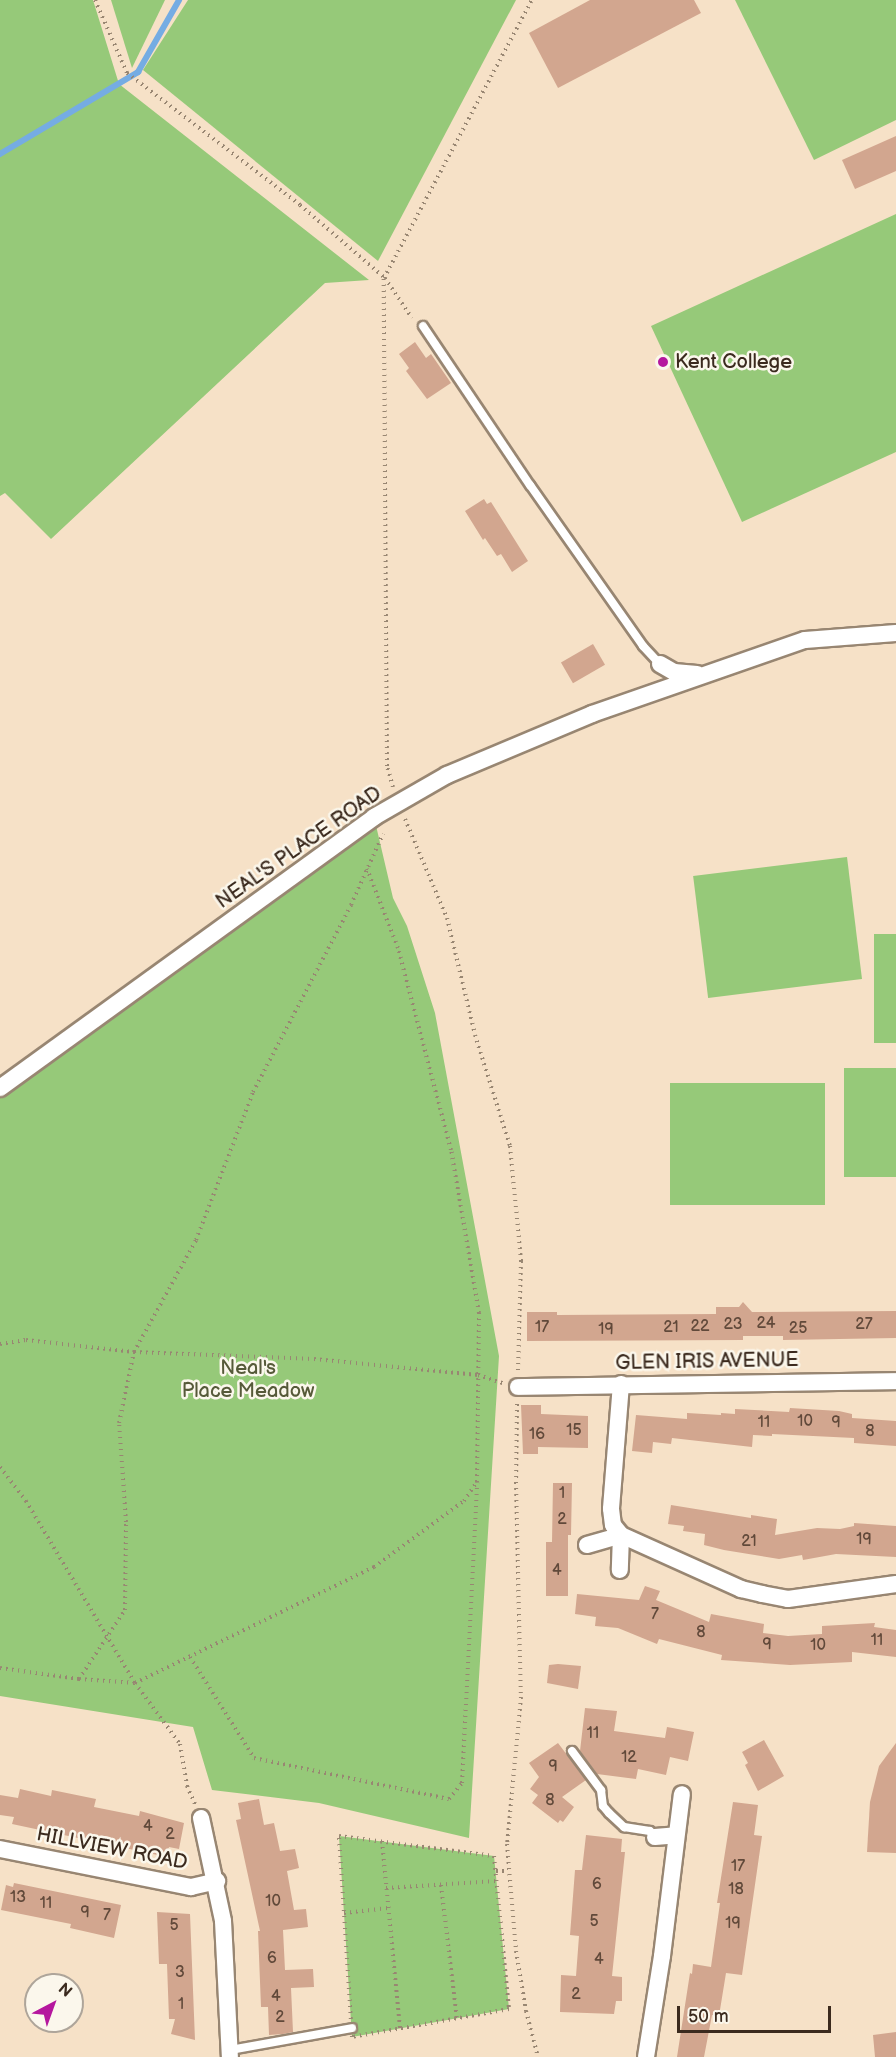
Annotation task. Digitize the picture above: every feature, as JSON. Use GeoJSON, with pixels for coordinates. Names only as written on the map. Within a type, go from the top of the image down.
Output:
{"type":"FeatureCollection","features":[{"type":"Feature","properties":{"kind":"street","name":"NEAL'S PLACE ROAD"},"geometry":{"type":"LineString","coordinates":[[0,1088],[374,817],[447,775],[591,714],[719,672],[805,640],[896,633]]}},
{"type":"Feature","properties":{"kind":"street","name":"NEAL'S PLACE ROAD"},"geometry":{"type":"LineString","coordinates":[[660,664],[674,672],[686,675],[719,672]]}},
{"type":"Feature","properties":{"kind":"street","name":"GLEN IRIS AVENUE"},"geometry":{"type":"LineString","coordinates":[[518,1387],[896,1381]]}},
{"type":"Feature","properties":{"kind":"street"},"geometry":{"type":"LineString","coordinates":[[621,1384],[611,1509],[613,1525],[621,1535],[741,1589],[788,1599],[896,1584]]}},
{"type":"Feature","properties":{"kind":"street"},"geometry":{"type":"LineString","coordinates":[[587,1545],[621,1535]]}},
{"type":"Feature","properties":{"kind":"street"},"geometry":{"type":"LineString","coordinates":[[620,1570],[621,1535]]}},
{"type":"Feature","properties":{"kind":"street"},"geometry":{"type":"LineString","coordinates":[[646,2057],[662,1956],[682,1794]]}},
{"type":"Feature","properties":{"kind":"street"},"geometry":{"type":"LineString","coordinates":[[201,1818],[217,1881],[223,1920],[230,2053]]}},
{"type":"Feature","properties":{"kind":"street"},"geometry":{"type":"LineString","coordinates":[[655,1837],[676,1835]]}},
{"type":"Feature","properties":{"kind":"street","name":"HILLVIEW ROAD"},"geometry":{"type":"LineString","coordinates":[[0,1849],[191,1887],[217,1881]]}},
{"type":"Feature","properties":{"kind":"lane","name":"NEAL'S PLACE ROAD"},"geometry":{"type":"LineString","coordinates":[[423,326],[537,495],[643,646],[660,664]]}},
{"type":"Feature","properties":{"kind":"lane"},"geometry":{"type":"LineString","coordinates":[[572,1751],[601,1790],[603,1806],[609,1813],[624,1827],[650,1831],[655,1837]]}},
{"type":"Feature","properties":{"kind":"lane"},"geometry":{"type":"LineString","coordinates":[[230,2053],[352,2028]]}},
{"type":"Feature","properties":{"kind":"path"},"geometry":{"type":"LineString","coordinates":[[95,0],[127,73],[300,205],[384,278],[418,327],[423,326]]}},
{"type":"Feature","properties":{"kind":"path"},"geometry":{"type":"LineString","coordinates":[[532,0],[384,278],[387,766],[399,804],[447,918],[475,1035],[510,1146],[521,1261],[516,1482],[521,1697],[507,1844],[521,1981],[538,2057]]}},
{"type":"Feature","properties":{"kind":"path"},"geometry":{"type":"LineString","coordinates":[[79,1679],[125,1610],[126,1522],[119,1423],[135,1352],[196,1240],[254,1092],[351,905],[399,804]]}},
{"type":"Feature","properties":{"kind":"path"},"geometry":{"type":"LineString","coordinates":[[190,1657],[254,1758],[449,1799],[462,1783],[477,1482],[478,1313],[451,1150],[398,948],[367,869]]}},
{"type":"Feature","properties":{"kind":"path"},"geometry":{"type":"LineString","coordinates":[[0,1344],[26,1340],[135,1352],[314,1359],[478,1375],[518,1387]]}},
{"type":"Feature","properties":{"kind":"path"},"geometry":{"type":"LineString","coordinates":[[0,1467],[26,1501],[135,1683],[180,1744],[187,1786],[201,1818]]}},
{"type":"Feature","properties":{"kind":"path"},"geometry":{"type":"LineString","coordinates":[[0,1668],[79,1679],[135,1683],[374,1567],[464,1501],[477,1482]]}},
{"type":"Feature","properties":{"kind":"path"},"geometry":{"type":"LineString","coordinates":[[339,1836],[494,1856],[496,1871],[509,2009],[352,2037],[339,1836]]}},
{"type":"Feature","properties":{"kind":"path"},"geometry":{"type":"LineString","coordinates":[[382,1841],[400,2028]]}},
{"type":"Feature","properties":{"kind":"path"},"geometry":{"type":"LineString","coordinates":[[496,1871],[508,1871]]}},
{"type":"Feature","properties":{"kind":"path"},"geometry":{"type":"LineString","coordinates":[[386,1888],[496,1881]]}},
{"type":"Feature","properties":{"kind":"path"},"geometry":{"type":"LineString","coordinates":[[441,1885],[457,2019]]}},
{"type":"Feature","properties":{"kind":"path"},"geometry":{"type":"LineString","coordinates":[[344,1913],[388,1908]]}},
{"type":"Feature","properties":{"kind":"green space"},"geometry":{"type":"Polygon","coordinates":[[[0,0],[93,0],[119,84],[369,280],[325,283],[51,539],[5,493],[0,496],[0,0]]]}},
{"type":"Feature","properties":{"kind":"green space"},"geometry":{"type":"Polygon","coordinates":[[[111,0],[165,0],[132,68],[111,0]]]}},
{"type":"Feature","properties":{"kind":"green space"},"geometry":{"type":"Polygon","coordinates":[[[188,0],[516,0],[378,261],[143,70],[188,0]]]}},
{"type":"Feature","properties":{"kind":"green space"},"geometry":{"type":"Polygon","coordinates":[[[735,0],[896,0],[896,120],[814,160],[735,0]]]}},
{"type":"Feature","properties":{"kind":"green space"},"geometry":{"type":"Polygon","coordinates":[[[896,214],[896,452],[742,522],[651,326],[896,214]]]}},
{"type":"Feature","properties":{"kind":"green space","name":"Neal's Place Meadow"},"geometry":{"type":"Polygon","coordinates":[[[374,817],[393,898],[407,926],[435,1013],[499,1356],[469,1838],[319,1803],[212,1790],[193,1727],[0,1696],[0,1088],[374,817]]]}},
{"type":"Feature","properties":{"kind":"green space"},"geometry":{"type":"Polygon","coordinates":[[[847,857],[862,979],[708,998],[693,876],[847,857]]]}},
{"type":"Feature","properties":{"kind":"green space"},"geometry":{"type":"Polygon","coordinates":[[[874,934],[896,934],[896,1043],[874,1043],[874,934]]]}},
{"type":"Feature","properties":{"kind":"green space"},"geometry":{"type":"Polygon","coordinates":[[[844,1068],[896,1068],[896,1177],[844,1177],[844,1068]]]}},
{"type":"Feature","properties":{"kind":"green space"},"geometry":{"type":"Polygon","coordinates":[[[670,1083],[825,1083],[825,1205],[670,1205],[670,1083]]]}},
{"type":"Feature","properties":{"kind":"green space"},"geometry":{"type":"Polygon","coordinates":[[[339,1836],[494,1856],[509,2009],[352,2037],[339,1836]]]}},
{"type":"Feature","properties":{"kind":"building"},"geometry":{"type":"Polygon","coordinates":[[[590,0],[694,0],[701,13],[558,88],[529,33],[590,0]]]}},
{"type":"Feature","properties":{"kind":"building"},"geometry":{"type":"Polygon","coordinates":[[[896,136],[896,171],[855,189],[842,160],[896,136]]]}},
{"type":"Feature","properties":{"kind":"building"},"geometry":{"type":"Polygon","coordinates":[[[415,342],[426,358],[431,354],[451,383],[427,399],[406,371],[409,368],[399,354],[415,342]]]}},
{"type":"Feature","properties":{"kind":"building"},"geometry":{"type":"Polygon","coordinates":[[[484,499],[487,504],[491,502],[528,561],[512,572],[501,554],[497,556],[485,538],[483,540],[465,511],[484,499]]]}},
{"type":"Feature","properties":{"kind":"building"},"geometry":{"type":"Polygon","coordinates":[[[593,644],[605,665],[573,683],[561,662],[593,644]]]}},
{"type":"Feature","properties":{"kind":"building"},"geometry":{"type":"Polygon","coordinates":[[[743,1302],[752,1312],[896,1311],[896,1338],[783,1340],[783,1336],[743,1336],[743,1340],[527,1341],[527,1312],[557,1312],[557,1315],[716,1314],[716,1307],[739,1307],[743,1302]]]}},
{"type":"Feature","properties":{"kind":"building"},"geometry":{"type":"Polygon","coordinates":[[[521,1405],[541,1405],[541,1414],[588,1416],[588,1448],[538,1447],[538,1454],[523,1454],[521,1405]]]}},
{"type":"Feature","properties":{"kind":"building"},"geometry":{"type":"Polygon","coordinates":[[[790,1408],[839,1411],[852,1414],[852,1418],[896,1421],[896,1446],[854,1443],[854,1438],[772,1434],[772,1436],[753,1435],[752,1447],[672,1438],[671,1444],[653,1442],[652,1453],[632,1451],[636,1415],[687,1419],[687,1413],[735,1414],[735,1409],[789,1412],[790,1408]]]}},
{"type":"Feature","properties":{"kind":"building"},"geometry":{"type":"Polygon","coordinates":[[[553,1483],[572,1483],[571,1535],[568,1535],[568,1596],[546,1596],[546,1542],[552,1542],[553,1483]]]}},
{"type":"Feature","properties":{"kind":"building"},"geometry":{"type":"Polygon","coordinates":[[[671,1505],[751,1518],[751,1515],[777,1519],[775,1535],[817,1528],[840,1529],[854,1526],[854,1523],[896,1526],[896,1557],[836,1554],[803,1560],[802,1555],[779,1559],[724,1550],[704,1545],[705,1534],[683,1531],[684,1526],[668,1524],[671,1505]]]}},
{"type":"Feature","properties":{"kind":"building"},"geometry":{"type":"Polygon","coordinates":[[[645,1586],[660,1591],[656,1600],[709,1622],[711,1614],[764,1624],[763,1633],[788,1636],[822,1634],[822,1626],[875,1623],[874,1627],[896,1630],[896,1657],[852,1652],[852,1662],[790,1665],[721,1660],[722,1655],[659,1639],[657,1644],[618,1628],[595,1626],[596,1617],[575,1614],[577,1594],[639,1600],[645,1586]]]}},
{"type":"Feature","properties":{"kind":"building"},"geometry":{"type":"Polygon","coordinates":[[[549,1665],[581,1666],[578,1689],[547,1683],[549,1665]]]}},
{"type":"Feature","properties":{"kind":"building"},"geometry":{"type":"Polygon","coordinates":[[[585,1708],[617,1711],[614,1731],[665,1738],[667,1727],[694,1732],[688,1761],[670,1757],[666,1775],[638,1769],[636,1779],[597,1774],[580,1751],[585,1708]]]}},
{"type":"Feature","properties":{"kind":"building"},"geometry":{"type":"Polygon","coordinates":[[[764,1740],[784,1776],[758,1791],[745,1765],[748,1763],[742,1752],[764,1740]]]}},
{"type":"Feature","properties":{"kind":"building"},"geometry":{"type":"Polygon","coordinates":[[[558,1743],[586,1780],[562,1797],[574,1807],[563,1822],[560,1820],[558,1823],[532,1803],[538,1795],[530,1789],[539,1777],[529,1763],[558,1743]]]}},
{"type":"Feature","properties":{"kind":"building"},"geometry":{"type":"Polygon","coordinates":[[[896,1743],[896,1853],[867,1852],[870,1802],[879,1766],[896,1743]]]}},
{"type":"Feature","properties":{"kind":"building"},"geometry":{"type":"Polygon","coordinates":[[[20,1789],[51,1796],[52,1790],[96,1799],[94,1807],[139,1816],[140,1811],[184,1823],[179,1849],[169,1847],[167,1857],[12,1824],[14,1817],[0,1815],[0,1795],[18,1798],[20,1789]]]}},
{"type":"Feature","properties":{"kind":"building"},"geometry":{"type":"Polygon","coordinates":[[[259,1799],[264,1825],[274,1823],[280,1851],[295,1849],[299,1868],[287,1871],[294,1910],[306,1909],[308,1927],[283,1930],[285,1970],[313,1969],[314,1987],[291,1988],[293,2032],[283,2034],[269,2035],[268,2007],[261,2007],[258,1931],[260,1931],[236,1820],[241,1819],[238,1803],[259,1799]]]}},
{"type":"Feature","properties":{"kind":"building"},"geometry":{"type":"Polygon","coordinates":[[[733,1802],[758,1805],[754,1835],[762,1836],[742,1975],[726,1973],[719,2016],[712,2015],[704,2057],[677,2057],[693,1964],[711,1967],[720,1903],[717,1903],[733,1802]]]}},
{"type":"Feature","properties":{"kind":"building"},"geometry":{"type":"Polygon","coordinates":[[[586,1835],[622,1839],[621,1852],[625,1852],[612,1976],[622,1977],[622,2001],[616,2001],[614,2014],[560,2012],[561,1975],[576,1976],[579,1936],[570,1935],[575,1870],[582,1870],[586,1835]]]}},
{"type":"Feature","properties":{"kind":"building"},"geometry":{"type":"Polygon","coordinates":[[[14,1883],[121,1905],[114,1938],[70,1928],[71,1924],[1,1910],[6,1885],[13,1887],[14,1883]]]}},
{"type":"Feature","properties":{"kind":"building"},"geometry":{"type":"Polygon","coordinates":[[[157,1912],[190,1914],[195,2040],[171,2034],[175,2019],[169,2019],[167,1964],[159,1964],[157,1912]]]}},
{"type":"Feature","properties":{"kind":"building"},"geometry":{"type":"Polygon","coordinates":[[[896,2032],[896,2057],[875,2057],[873,2035],[896,2032]]]}},
{"type":"Feature","properties":{"kind":"waterway"},"geometry":{"type":"LineString","coordinates":[[0,154],[138,72],[179,0]]}},
{"type":"Feature","properties":{"kind":"place","name":"Kent College"},"geometry":{"type":"Point","coordinates":[663,362]}}]}
